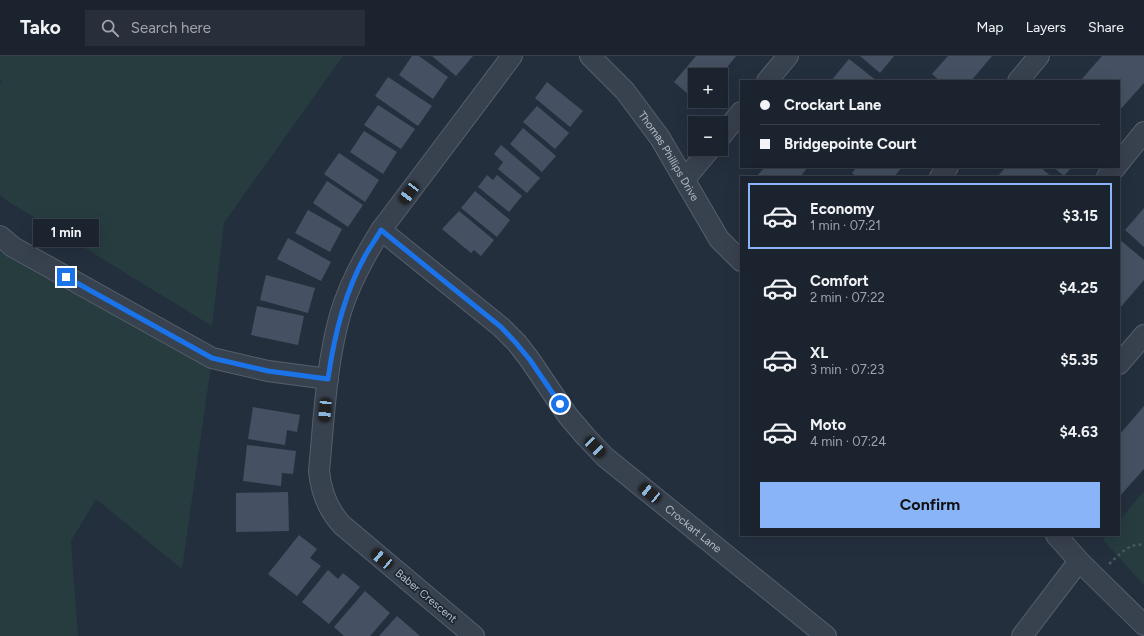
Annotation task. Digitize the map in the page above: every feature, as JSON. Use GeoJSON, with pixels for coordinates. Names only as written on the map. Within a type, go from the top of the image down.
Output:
{"type":"FeatureCollection","features":[{"type":"Feature","properties":{"kind":"street","name":"Baber Crescent"},"geometry":{"type":"LineString","coordinates":[[474,636],[347,530],[330,509],[322,491],[319,471],[333,344],[351,284],[361,263],[381,230],[512,56]]}},
{"type":"Feature","properties":{"kind":"street","name":"Thomas Phillips Drive"},"geometry":{"type":"LineString","coordinates":[[590,56],[625,91],[660,138],[719,239],[740,260]]}},
{"type":"Feature","properties":{"kind":"street"},"geometry":{"type":"LineString","coordinates":[[768,80],[788,56]]}},
{"type":"Feature","properties":{"kind":"street"},"geometry":{"type":"LineString","coordinates":[[1019,80],[1039,56]]}},
{"type":"Feature","properties":{"kind":"street"},"geometry":{"type":"LineString","coordinates":[[728,128],[740,113]]}},
{"type":"Feature","properties":{"kind":"street"},"geometry":{"type":"LineString","coordinates":[[1120,162],[1144,132]]}},
{"type":"Feature","properties":{"kind":"street"},"geometry":{"type":"LineString","coordinates":[[685,180],[704,156]]}},
{"type":"Feature","properties":{"kind":"street"},"geometry":{"type":"LineString","coordinates":[[941,176],[947,168]]}},
{"type":"Feature","properties":{"kind":"street"},"geometry":{"type":"LineString","coordinates":[[1108,176],[1115,168]]}},
{"type":"Feature","properties":{"kind":"street","name":"Crockart Lane"},"geometry":{"type":"LineString","coordinates":[[381,230],[501,327],[530,360],[568,416],[605,457],[826,636]]}},
{"type":"Feature","properties":{"kind":"street"},"geometry":{"type":"LineString","coordinates":[[0,236],[13,247],[212,358],[268,371],[328,379]]}},
{"type":"Feature","properties":{"kind":"street"},"geometry":{"type":"LineString","coordinates":[[1120,363],[1144,335]]}},
{"type":"Feature","properties":{"kind":"street"},"geometry":{"type":"LineString","coordinates":[[1057,536],[1079,561],[1144,625]]}},
{"type":"Feature","properties":{"kind":"street"},"geometry":{"type":"LineString","coordinates":[[1022,636],[1079,561]]}},
{"type":"Feature","properties":{"kind":"path"},"geometry":{"type":"LineString","coordinates":[[1095,576],[1131,546],[1144,544]]}},
{"type":"Feature","properties":{"kind":"green space"},"geometry":{"type":"Polygon","coordinates":[[[0,56],[343,56],[224,223],[212,326],[0,195],[0,84],[2,81],[0,80],[0,56]]]}},
{"type":"Feature","properties":{"kind":"green space"},"geometry":{"type":"Polygon","coordinates":[[[0,252],[212,358],[182,569],[96,499],[71,541],[78,636],[0,636],[0,252]]]}},
{"type":"Feature","properties":{"kind":"green space"},"geometry":{"type":"Polygon","coordinates":[[[1144,491],[1144,585],[1103,540],[1106,536],[1120,536],[1120,520],[1144,491]]]}},
{"type":"Feature","properties":{"kind":"building"},"geometry":{"type":"Polygon","coordinates":[[[412,56],[419,56],[448,77],[433,99],[399,75],[412,56]]]}},
{"type":"Feature","properties":{"kind":"building"},"geometry":{"type":"Polygon","coordinates":[[[432,56],[473,56],[456,76],[432,56]]]}},
{"type":"Feature","properties":{"kind":"building"},"geometry":{"type":"Polygon","coordinates":[[[696,56],[736,56],[727,68],[688,68],[688,94],[674,82],[696,56]]]}},
{"type":"Feature","properties":{"kind":"building"},"geometry":{"type":"Polygon","coordinates":[[[860,56],[894,56],[880,73],[860,56]]]}},
{"type":"Feature","properties":{"kind":"building"},"geometry":{"type":"Polygon","coordinates":[[[948,56],[992,56],[972,80],[939,80],[932,74],[948,56]]]}},
{"type":"Feature","properties":{"kind":"building"},"geometry":{"type":"Polygon","coordinates":[[[1102,56],[1144,56],[1144,83],[1120,110],[1120,80],[1081,80],[1102,56]]]}},
{"type":"Feature","properties":{"kind":"building"},"geometry":{"type":"Polygon","coordinates":[[[849,59],[876,80],[832,80],[849,59]]]}},
{"type":"Feature","properties":{"kind":"building"},"geometry":{"type":"Polygon","coordinates":[[[388,77],[432,106],[418,126],[375,96],[388,77]]]}},
{"type":"Feature","properties":{"kind":"building"},"geometry":{"type":"Polygon","coordinates":[[[547,82],[583,111],[570,127],[535,98],[547,82]]]}},
{"type":"Feature","properties":{"kind":"building"},"geometry":{"type":"Polygon","coordinates":[[[378,105],[415,129],[401,149],[364,125],[378,105]]]}},
{"type":"Feature","properties":{"kind":"building"},"geometry":{"type":"Polygon","coordinates":[[[537,106],[569,133],[555,149],[523,122],[537,106]]]}},
{"type":"Feature","properties":{"kind":"building"},"geometry":{"type":"Polygon","coordinates":[[[523,128],[556,156],[542,172],[510,144],[523,128]]]}},
{"type":"Feature","properties":{"kind":"building"},"geometry":{"type":"Polygon","coordinates":[[[364,131],[397,152],[383,174],[350,152],[364,131]]]}},
{"type":"Feature","properties":{"kind":"building"},"geometry":{"type":"Polygon","coordinates":[[[501,145],[540,178],[527,193],[498,169],[503,162],[494,154],[501,145]]]}},
{"type":"Feature","properties":{"kind":"building"},"geometry":{"type":"Polygon","coordinates":[[[339,153],[379,180],[365,202],[324,174],[339,153]]]}},
{"type":"Feature","properties":{"kind":"building"},"geometry":{"type":"Polygon","coordinates":[[[764,168],[807,168],[801,176],[757,176],[764,168]]]}},
{"type":"Feature","properties":{"kind":"building"},"geometry":{"type":"Polygon","coordinates":[[[856,168],[901,168],[895,176],[856,176],[852,173],[856,168]]]}},
{"type":"Feature","properties":{"kind":"building"},"geometry":{"type":"Polygon","coordinates":[[[1005,168],[1041,168],[1051,176],[998,176],[1005,168]]]}},
{"type":"Feature","properties":{"kind":"building"},"geometry":{"type":"Polygon","coordinates":[[[1054,168],[1071,168],[1064,176],[1054,168]]]}},
{"type":"Feature","properties":{"kind":"building"},"geometry":{"type":"Polygon","coordinates":[[[487,175],[493,180],[497,175],[522,196],[509,212],[478,187],[487,175]]]}},
{"type":"Feature","properties":{"kind":"building"},"geometry":{"type":"Polygon","coordinates":[[[327,181],[363,205],[348,227],[313,203],[327,181]]]}},
{"type":"Feature","properties":{"kind":"building"},"geometry":{"type":"Polygon","coordinates":[[[475,191],[510,220],[497,237],[461,208],[475,191]]]}},
{"type":"Feature","properties":{"kind":"building"},"geometry":{"type":"Polygon","coordinates":[[[1144,208],[1144,247],[1125,230],[1144,208]]]}},
{"type":"Feature","properties":{"kind":"building"},"geometry":{"type":"Polygon","coordinates":[[[308,210],[342,229],[330,252],[295,233],[308,210]]]}},
{"type":"Feature","properties":{"kind":"building"},"geometry":{"type":"Polygon","coordinates":[[[459,211],[494,240],[481,256],[474,250],[471,253],[442,229],[459,211]]]}},
{"type":"Feature","properties":{"kind":"building"},"geometry":{"type":"Polygon","coordinates":[[[288,238],[331,262],[321,281],[277,259],[288,238]]]}},
{"type":"Feature","properties":{"kind":"building"},"geometry":{"type":"Polygon","coordinates":[[[1120,240],[1144,260],[1144,280],[1120,308],[1120,240]]]}},
{"type":"Feature","properties":{"kind":"building"},"geometry":{"type":"Polygon","coordinates":[[[266,275],[315,288],[308,313],[260,300],[266,275]]]}},
{"type":"Feature","properties":{"kind":"building"},"geometry":{"type":"Polygon","coordinates":[[[257,306],[304,316],[298,345],[251,335],[257,306]]]}},
{"type":"Feature","properties":{"kind":"building"},"geometry":{"type":"Polygon","coordinates":[[[1144,406],[1144,469],[1120,496],[1120,434],[1144,406]]]}},
{"type":"Feature","properties":{"kind":"building"},"geometry":{"type":"Polygon","coordinates":[[[253,407],[300,415],[297,432],[287,430],[285,445],[248,439],[253,407]]]}},
{"type":"Feature","properties":{"kind":"building"},"geometry":{"type":"Polygon","coordinates":[[[247,445],[296,451],[293,474],[282,473],[281,486],[243,481],[247,445]]]}},
{"type":"Feature","properties":{"kind":"building"},"geometry":{"type":"Polygon","coordinates":[[[288,492],[289,531],[236,532],[236,493],[288,492]]]}},
{"type":"Feature","properties":{"kind":"building"},"geometry":{"type":"Polygon","coordinates":[[[299,535],[317,549],[310,558],[321,566],[297,596],[268,574],[299,535]]]}},
{"type":"Feature","properties":{"kind":"building"},"geometry":{"type":"Polygon","coordinates":[[[328,570],[338,579],[343,573],[360,587],[329,624],[302,602],[328,570]]]}},
{"type":"Feature","properties":{"kind":"building"},"geometry":{"type":"Polygon","coordinates":[[[365,591],[390,613],[370,636],[344,636],[334,627],[365,591]]]}},
{"type":"Feature","properties":{"kind":"building"},"geometry":{"type":"Polygon","coordinates":[[[397,616],[420,636],[379,636],[397,616]]]}},
{"type":"Feature","properties":{"kind":"route"},"geometry":{"type":"LineString","coordinates":[[66,277],[212,358],[268,371],[328,379],[333,344],[351,284],[365,256],[381,230],[501,327],[530,360],[560,404]]}}]}
